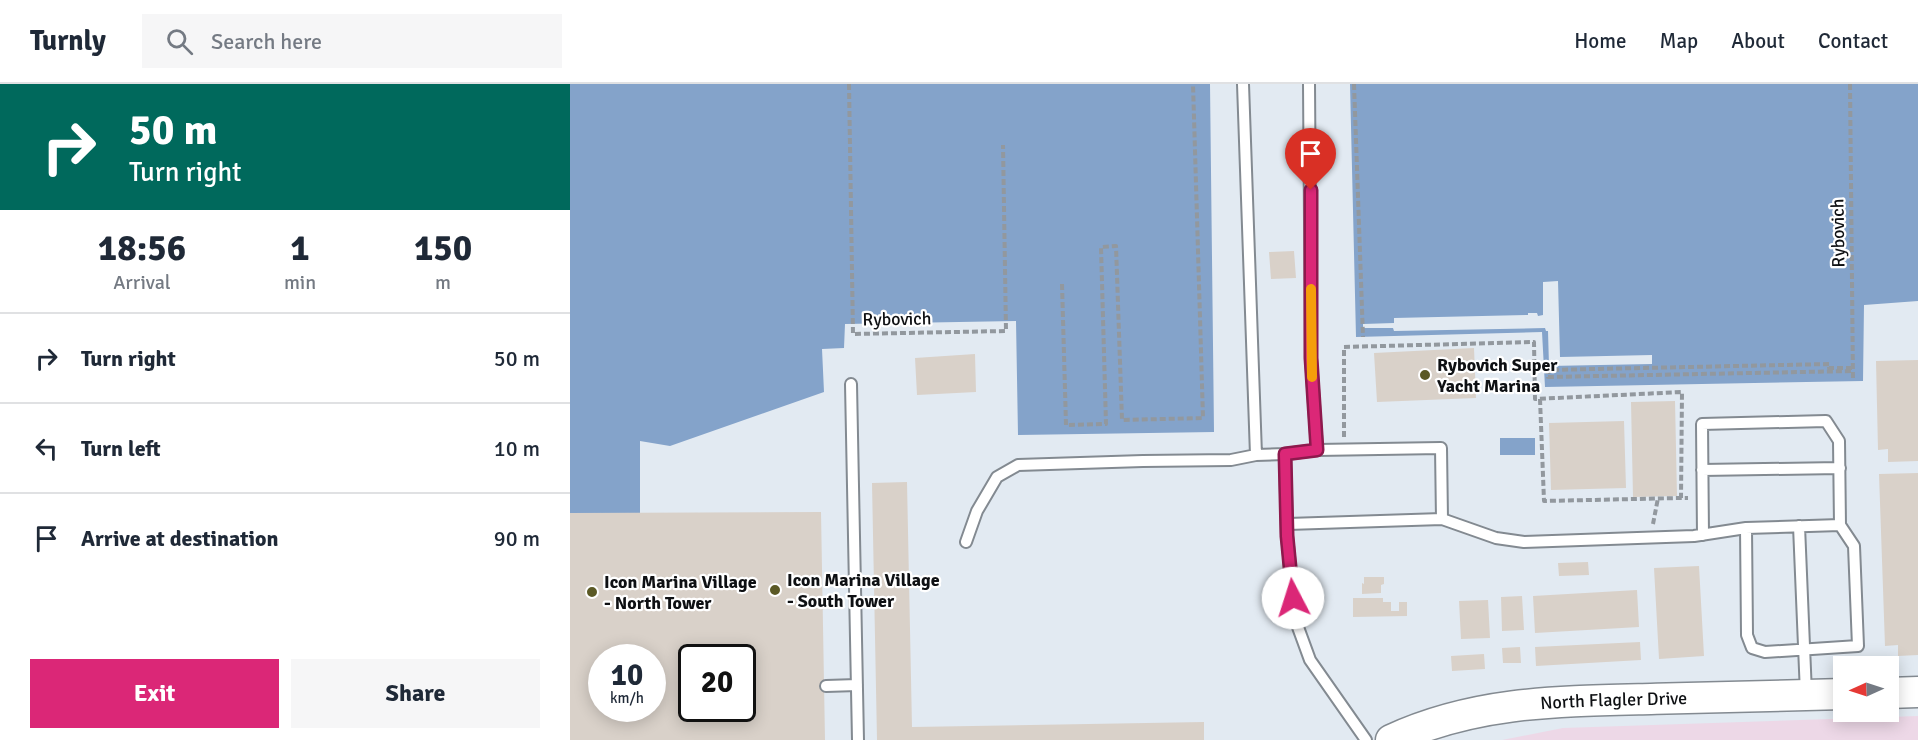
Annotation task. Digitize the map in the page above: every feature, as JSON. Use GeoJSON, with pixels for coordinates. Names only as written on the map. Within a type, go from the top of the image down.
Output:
{"type":"FeatureCollection","features":[{"type":"Feature","properties":{"kind":"street"},"geometry":{"type":"LineString","coordinates":[[1899,693],[1918,692]]}},
{"type":"Feature","properties":{"kind":"street","name":"North Flagler Drive"},"geometry":{"type":"LineString","coordinates":[[1391,740],[1442,720],[1491,708],[1543,702],[1833,694]]}},
{"type":"Feature","properties":{"kind":"lane"},"geometry":{"type":"LineString","coordinates":[[1244,84],[1256,455]]}},
{"type":"Feature","properties":{"kind":"lane"},"geometry":{"type":"LineString","coordinates":[[1309,84],[1311,358],[1317,450]]}},
{"type":"Feature","properties":{"kind":"lane"},"geometry":{"type":"LineString","coordinates":[[852,384],[858,740]]}},
{"type":"Feature","properties":{"kind":"lane"},"geometry":{"type":"LineString","coordinates":[[1703,535],[1702,424],[1826,421],[1839,441],[1840,525],[1854,546],[1858,646],[1766,652],[1752,648],[1747,635],[1746,528]]}},
{"type":"Feature","properties":{"kind":"lane"},"geometry":{"type":"LineString","coordinates":[[966,542],[977,511],[997,477],[1018,465],[1231,460],[1256,455],[1317,450],[1441,448],[1442,519]]}},
{"type":"Feature","properties":{"kind":"lane"},"geometry":{"type":"LineString","coordinates":[[1285,454],[1294,619],[1310,660],[1366,740]]}},
{"type":"Feature","properties":{"kind":"lane"},"geometry":{"type":"LineString","coordinates":[[1702,470],[1840,468]]}},
{"type":"Feature","properties":{"kind":"lane"},"geometry":{"type":"LineString","coordinates":[[1288,524],[1442,519],[1496,538],[1524,542],[1651,538],[1703,535],[1746,528],[1840,525]]}},
{"type":"Feature","properties":{"kind":"lane"},"geometry":{"type":"LineString","coordinates":[[1799,526],[1806,695]]}},
{"type":"Feature","properties":{"kind":"lane"},"geometry":{"type":"LineString","coordinates":[[826,686],[857,686]]}},
{"type":"Feature","properties":{"kind":"path","name":"Rybovich"},"geometry":{"type":"LineString","coordinates":[[849,84],[853,334],[1006,331],[1003,145]]}},
{"type":"Feature","properties":{"kind":"path"},"geometry":{"type":"LineString","coordinates":[[1062,284],[1066,425],[1106,424],[1101,247],[1116,246],[1122,420],[1203,418],[1192,84]]}},
{"type":"Feature","properties":{"kind":"path"},"geometry":{"type":"LineString","coordinates":[[1354,84],[1363,337]]}},
{"type":"Feature","properties":{"kind":"path","name":"Rybovich"},"geometry":{"type":"LineString","coordinates":[[1850,84],[1853,381]]}},
{"type":"Feature","properties":{"kind":"path"},"geometry":{"type":"LineString","coordinates":[[1338,442],[1344,441],[1344,347],[1534,342],[1535,399],[1682,392],[1681,498]]}},
{"type":"Feature","properties":{"kind":"path"},"geometry":{"type":"LineString","coordinates":[[1829,364],[1829,368],[1852,370],[1548,377],[1548,370],[1829,364]]}},
{"type":"Feature","properties":{"kind":"path"},"geometry":{"type":"LineString","coordinates":[[1540,399],[1544,501],[1702,499]]}},
{"type":"Feature","properties":{"kind":"path"},"geometry":{"type":"LineString","coordinates":[[1651,538],[1658,498]]}},
{"type":"Feature","properties":{"kind":"shaded area"},"geometry":{"type":"Polygon","coordinates":[[[1918,716],[1918,740],[1502,740],[1563,728],[1833,719],[1833,722],[1899,722],[1899,717],[1918,716]]]}},
{"type":"Feature","properties":{"kind":"water"},"geometry":{"type":"Polygon","coordinates":[[[570,84],[1210,84],[1214,432],[1018,435],[1016,321],[845,324],[844,348],[822,349],[824,392],[670,446],[640,441],[640,514],[570,579],[570,84]]]}},
{"type":"Feature","properties":{"kind":"water"},"geometry":{"type":"Polygon","coordinates":[[[1350,84],[1918,84],[1918,301],[1864,305],[1863,381],[1545,387],[1542,332],[1356,337],[1350,84]]]}},
{"type":"Feature","properties":{"kind":"water"},"geometry":{"type":"Polygon","coordinates":[[[1500,438],[1535,438],[1535,455],[1500,455],[1500,438]]]}},
{"type":"Feature","properties":{"kind":"pier"},"geometry":{"type":"Polygon","coordinates":[[[1558,281],[1560,357],[1652,355],[1652,364],[1549,366],[1548,331],[1545,328],[1394,331],[1393,328],[1363,328],[1363,324],[1394,323],[1394,318],[1528,315],[1528,313],[1543,315],[1543,282],[1558,281]]]}},
{"type":"Feature","properties":{"kind":"building"},"geometry":{"type":"Polygon","coordinates":[[[1294,251],[1296,278],[1271,279],[1269,252],[1294,251]]]}},
{"type":"Feature","properties":{"kind":"building","name":"Rybovich Super Yacht Marina"},"geometry":{"type":"Polygon","coordinates":[[[1474,348],[1476,398],[1377,402],[1374,353],[1474,348]]]}},
{"type":"Feature","properties":{"kind":"building"},"geometry":{"type":"Polygon","coordinates":[[[975,354],[976,392],[917,395],[915,358],[975,354]]]}},
{"type":"Feature","properties":{"kind":"building"},"geometry":{"type":"Polygon","coordinates":[[[1918,360],[1918,461],[1888,462],[1888,449],[1878,450],[1876,361],[1918,360]]]}},
{"type":"Feature","properties":{"kind":"building"},"geometry":{"type":"Polygon","coordinates":[[[1675,401],[1677,496],[1633,497],[1631,402],[1675,401]]]}},
{"type":"Feature","properties":{"kind":"building"},"geometry":{"type":"Polygon","coordinates":[[[1624,421],[1626,488],[1551,490],[1549,423],[1624,421]]]}},
{"type":"Feature","properties":{"kind":"building"},"geometry":{"type":"Polygon","coordinates":[[[1918,473],[1918,655],[1898,656],[1898,645],[1885,646],[1879,474],[1918,473]]]}},
{"type":"Feature","properties":{"kind":"building"},"geometry":{"type":"Polygon","coordinates":[[[907,482],[912,727],[1204,722],[1204,740],[877,740],[872,483],[907,482]]]}},
{"type":"Feature","properties":{"kind":"building"},"geometry":{"type":"Polygon","coordinates":[[[821,512],[825,740],[570,740],[570,513],[821,512]]]}},
{"type":"Feature","properties":{"kind":"building"},"geometry":{"type":"Polygon","coordinates":[[[1588,562],[1589,575],[1559,576],[1558,563],[1588,562]]]}},
{"type":"Feature","properties":{"kind":"building"},"geometry":{"type":"Polygon","coordinates":[[[1699,566],[1704,656],[1659,659],[1654,568],[1699,566]]]}},
{"type":"Feature","properties":{"kind":"building"},"geometry":{"type":"Polygon","coordinates":[[[1364,577],[1384,577],[1381,593],[1362,594],[1364,577]]]}},
{"type":"Feature","properties":{"kind":"building"},"geometry":{"type":"Polygon","coordinates":[[[1637,590],[1639,627],[1535,633],[1533,596],[1637,590]]]}},
{"type":"Feature","properties":{"kind":"building"},"geometry":{"type":"Polygon","coordinates":[[[1522,596],[1524,630],[1502,631],[1501,597],[1522,596]]]}},
{"type":"Feature","properties":{"kind":"building"},"geometry":{"type":"Polygon","coordinates":[[[1353,598],[1383,598],[1383,602],[1391,602],[1391,611],[1399,611],[1399,602],[1407,602],[1407,616],[1353,617],[1353,598]]]}},
{"type":"Feature","properties":{"kind":"building"},"geometry":{"type":"Polygon","coordinates":[[[1488,600],[1490,638],[1461,639],[1459,601],[1488,600]]]}},
{"type":"Feature","properties":{"kind":"building"},"geometry":{"type":"Polygon","coordinates":[[[1640,642],[1641,660],[1536,666],[1535,647],[1640,642]]]}},
{"type":"Feature","properties":{"kind":"building"},"geometry":{"type":"Polygon","coordinates":[[[1520,647],[1521,663],[1503,663],[1502,648],[1520,647]]]}},
{"type":"Feature","properties":{"kind":"building"},"geometry":{"type":"Polygon","coordinates":[[[1484,654],[1485,669],[1452,671],[1451,656],[1484,654]]]}},
{"type":"Feature","properties":{"kind":"slow traffic"},"geometry":{"type":"LineString","coordinates":[[1311,289],[1312,377]]}},
{"type":"Feature","properties":{"kind":"place","name":"Rybovich Super Yacht Marina"},"geometry":{"type":"Point","coordinates":[1425,375]}},
{"type":"Feature","properties":{"kind":"place","name":"Icon Marina Village - South Tower"},"geometry":{"type":"Point","coordinates":[775,590]}},
{"type":"Feature","properties":{"kind":"place","name":"Icon Marina Village - North Tower"},"geometry":{"type":"Point","coordinates":[592,592]}},
{"type":"Feature","properties":{"kind":"route"},"geometry":{"type":"LineString","coordinates":[[1293,598],[1287,536],[1285,454],[1317,450],[1311,358],[1311,190]]}}]}
